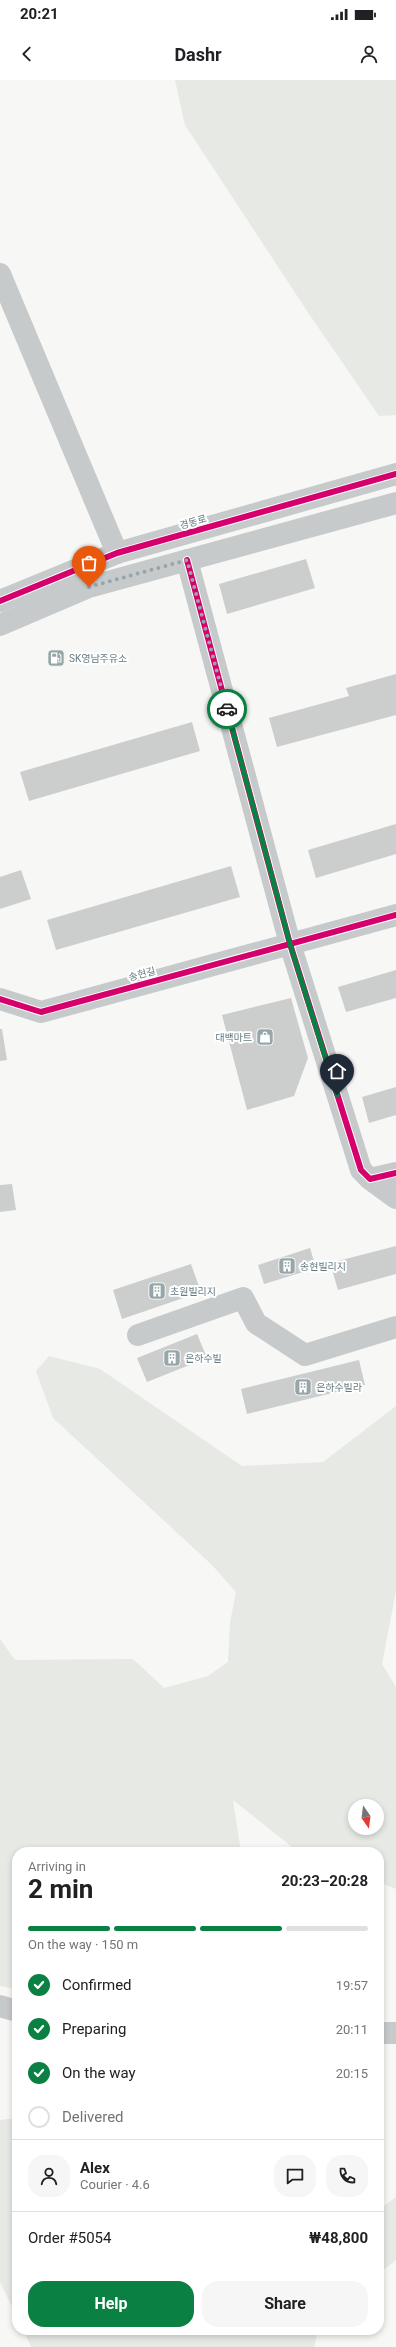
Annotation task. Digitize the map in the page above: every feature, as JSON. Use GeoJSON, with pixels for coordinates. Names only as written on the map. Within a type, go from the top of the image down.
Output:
{"type":"FeatureCollection","features":[{"type":"Feature","properties":{"kind":"street"},"geometry":{"type":"LineString","coordinates":[[0,274],[117,553]]}},
{"type":"Feature","properties":{"kind":"street","name":"경동로"},"geometry":{"type":"LineString","coordinates":[[0,601],[117,553],[396,474]]}},
{"type":"Feature","properties":{"kind":"street"},"geometry":{"type":"LineString","coordinates":[[0,625],[89,587],[396,503]]}},
{"type":"Feature","properties":{"kind":"street"},"geometry":{"type":"LineString","coordinates":[[187,560],[290,944],[361,1170],[370,1179],[396,1198]]}},
{"type":"Feature","properties":{"kind":"street","name":"송현길"},"geometry":{"type":"LineString","coordinates":[[0,999],[41,1012],[396,915]]}},
{"type":"Feature","properties":{"kind":"street"},"geometry":{"type":"LineString","coordinates":[[370,1179],[396,1173]]}},
{"type":"Feature","properties":{"kind":"street"},"geometry":{"type":"LineString","coordinates":[[138,1335],[243,1298],[256,1323],[305,1355],[396,1327]]}},
{"type":"Feature","properties":{"kind":"street"},"geometry":{"type":"LineString","coordinates":[[0,2006],[12,2010]]}},
{"type":"Feature","properties":{"kind":"street"},"geometry":{"type":"LineString","coordinates":[[384,2033],[396,2033]]}},
{"type":"Feature","properties":{"kind":"shaded area"},"geometry":{"type":"Polygon","coordinates":[[[175,80],[396,80],[396,415],[379,416],[307,311],[185,125],[175,80]]]}},
{"type":"Feature","properties":{"kind":"shaded area"},"geometry":{"type":"Polygon","coordinates":[[[49,1356],[100,1369],[242,1466],[323,1462],[396,1406],[396,1591],[382,1664],[396,1687],[396,1889],[384,1884],[384,1847],[292,1847],[233,1800],[240,1847],[12,1847],[12,1988],[0,1986],[0,1639],[15,1660],[133,1659],[164,1688],[208,1676],[228,1662],[230,1623],[236,1592],[212,1565],[53,1418],[36,1371],[49,1356]]]}},
{"type":"Feature","properties":{"kind":"shaded area"},"geometry":{"type":"Polygon","coordinates":[[[12,2119],[12,2307],[0,2282],[0,2120],[12,2119]]]}},
{"type":"Feature","properties":{"kind":"shaded area"},"geometry":{"type":"Polygon","coordinates":[[[396,2197],[396,2260],[384,2269],[384,2206],[396,2197]]]}},
{"type":"Feature","properties":{"kind":"shaded area"},"geometry":{"type":"Polygon","coordinates":[[[25,2335],[317,2335],[314,2347],[31,2347],[25,2335]]]}},
{"type":"Feature","properties":{"kind":"building"},"geometry":{"type":"Polygon","coordinates":[[[306,559],[315,588],[227,614],[219,584],[306,559]]]}},
{"type":"Feature","properties":{"kind":"building"},"geometry":{"type":"Polygon","coordinates":[[[396,674],[396,715],[277,747],[269,718],[349,696],[346,688],[396,674]]]}},
{"type":"Feature","properties":{"kind":"building"},"geometry":{"type":"Polygon","coordinates":[[[192,722],[200,751],[29,801],[20,772],[192,722]]]}},
{"type":"Feature","properties":{"kind":"building"},"geometry":{"type":"Polygon","coordinates":[[[396,824],[396,854],[316,878],[308,850],[396,824]]]}},
{"type":"Feature","properties":{"kind":"building"},"geometry":{"type":"Polygon","coordinates":[[[231,866],[240,897],[56,950],[47,920],[231,866]]]}},
{"type":"Feature","properties":{"kind":"building"},"geometry":{"type":"Polygon","coordinates":[[[21,870],[31,899],[0,909],[0,877],[21,870]]]}},
{"type":"Feature","properties":{"kind":"building"},"geometry":{"type":"Polygon","coordinates":[[[396,970],[396,998],[346,1012],[338,987],[396,970]]]}},
{"type":"Feature","properties":{"kind":"building","name":"대백마트"},"geometry":{"type":"Polygon","coordinates":[[[291,998],[308,1058],[294,1096],[247,1110],[222,1015],[291,998]]]}},
{"type":"Feature","properties":{"kind":"building"},"geometry":{"type":"Polygon","coordinates":[[[0,1029],[2,1029],[7,1060],[0,1061],[0,1029]]]}},
{"type":"Feature","properties":{"kind":"building"},"geometry":{"type":"Polygon","coordinates":[[[396,1087],[396,1115],[369,1123],[362,1097],[396,1087]]]}},
{"type":"Feature","properties":{"kind":"building"},"geometry":{"type":"Polygon","coordinates":[[[12,1184],[16,1210],[0,1212],[0,1185],[12,1184]]]}},
{"type":"Feature","properties":{"kind":"building"},"geometry":{"type":"Polygon","coordinates":[[[396,1246],[396,1274],[338,1290],[330,1263],[396,1246]]]}},
{"type":"Feature","properties":{"kind":"building","name":"송현빌리지"},"geometry":{"type":"Polygon","coordinates":[[[310,1248],[316,1268],[264,1284],[258,1265],[310,1248]]]}},
{"type":"Feature","properties":{"kind":"building","name":"초원빌리지"},"geometry":{"type":"Polygon","coordinates":[[[191,1264],[201,1292],[122,1319],[113,1290],[191,1264]]]}},
{"type":"Feature","properties":{"kind":"building","name":"은하수빌"},"geometry":{"type":"Polygon","coordinates":[[[197,1334],[207,1358],[147,1382],[137,1358],[197,1334]]]}},
{"type":"Feature","properties":{"kind":"building","name":"은하수빌라"},"geometry":{"type":"Polygon","coordinates":[[[359,1360],[365,1385],[247,1414],[241,1389],[359,1360]]]}},
{"type":"Feature","properties":{"kind":"cycle path"},"geometry":{"type":"LineString","coordinates":[[0,601],[117,553],[396,474]]}},
{"type":"Feature","properties":{"kind":"cycle path"},"geometry":{"type":"LineString","coordinates":[[187,560],[290,944],[361,1170],[370,1179],[396,1173]]}},
{"type":"Feature","properties":{"kind":"cycle path"},"geometry":{"type":"LineString","coordinates":[[0,999],[41,1012],[396,915]]}},
{"type":"Feature","properties":{"kind":"way so far"},"geometry":{"type":"LineString","coordinates":[[89,587],[187,560],[227,709]]}},
{"type":"Feature","properties":{"kind":"place","name":"SK영남주유소"},"geometry":{"type":"Point","coordinates":[56,658]}},
{"type":"Feature","properties":{"kind":"place","name":"대백마트"},"geometry":{"type":"Point","coordinates":[265,1037]}},
{"type":"Feature","properties":{"kind":"place","name":"송현빌리지"},"geometry":{"type":"Point","coordinates":[287,1266]}},
{"type":"Feature","properties":{"kind":"place","name":"초원빌리지"},"geometry":{"type":"Point","coordinates":[157,1291]}},
{"type":"Feature","properties":{"kind":"place","name":"은하수빌"},"geometry":{"type":"Point","coordinates":[172,1358]}},
{"type":"Feature","properties":{"kind":"place","name":"은하수빌라"},"geometry":{"type":"Point","coordinates":[303,1387]}},
{"type":"Feature","properties":{"kind":"route"},"geometry":{"type":"LineString","coordinates":[[227,709],[290,944],[337,1095]]}}]}
